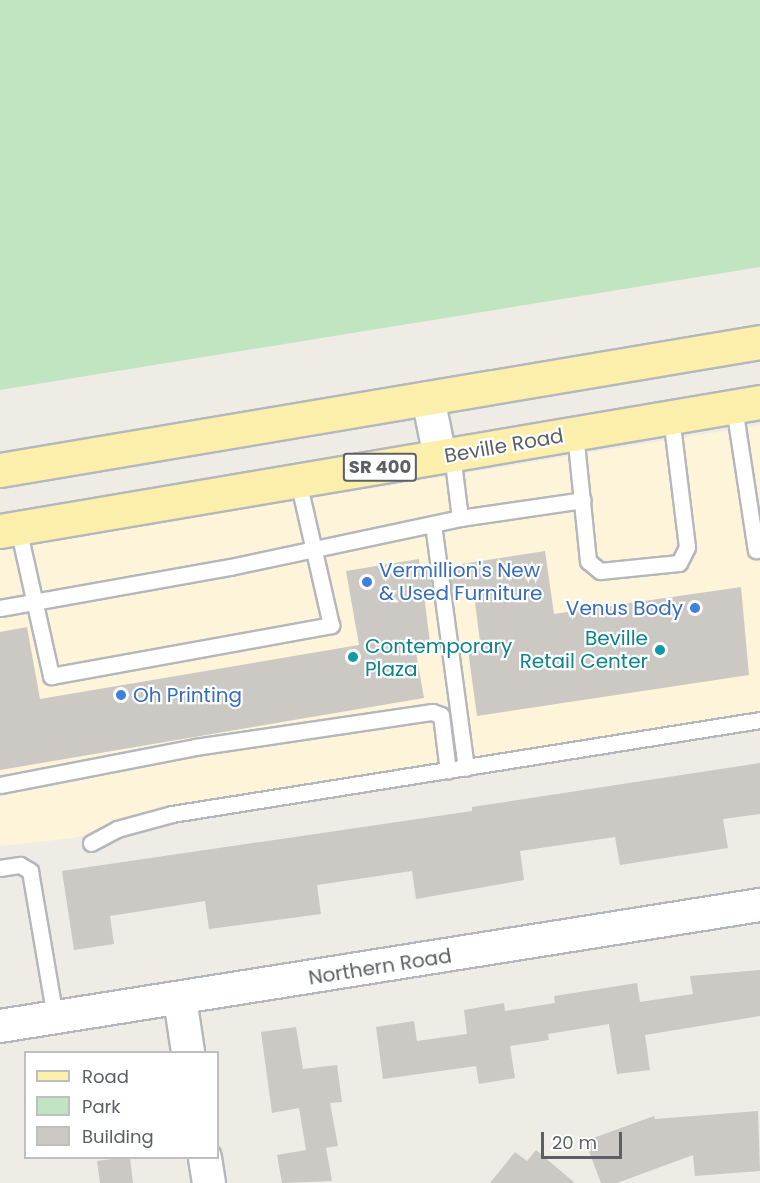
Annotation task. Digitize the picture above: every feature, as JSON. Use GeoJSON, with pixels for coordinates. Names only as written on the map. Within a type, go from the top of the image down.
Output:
{"type":"FeatureCollection","features":[{"type":"Feature","properties":{"kind":"main road"},"geometry":{"type":"LineString","coordinates":[[0,470],[760,342]]}},
{"type":"Feature","properties":{"kind":"main road","name":"Beville Road"},"geometry":{"type":"LineString","coordinates":[[9,530],[747,404]]}},
{"type":"Feature","properties":{"kind":"street"},"geometry":{"type":"LineString","coordinates":[[428,398],[446,455]]}},
{"type":"Feature","properties":{"kind":"street","name":"Northern Road"},"geometry":{"type":"LineString","coordinates":[[0,1026],[760,905]]}},
{"type":"Feature","properties":{"kind":"street"},"geometry":{"type":"LineString","coordinates":[[180,999],[188,1051]]}},
{"type":"Feature","properties":{"kind":"street"},"geometry":{"type":"LineString","coordinates":[[205,1159],[209,1183]]}},
{"type":"Feature","properties":{"kind":"lane"},"geometry":{"type":"LineString","coordinates":[[747,404],[756,550]]}},
{"type":"Feature","properties":{"kind":"lane"},"geometry":{"type":"LineString","coordinates":[[575,434],[588,561],[600,572],[679,563],[687,547],[671,417]]}},
{"type":"Feature","properties":{"kind":"lane"},"geometry":{"type":"LineString","coordinates":[[446,455],[460,518]]}},
{"type":"Feature","properties":{"kind":"lane"},"geometry":{"type":"LineString","coordinates":[[9,530],[34,602],[51,676],[331,625],[298,481]]}},
{"type":"Feature","properties":{"kind":"lane"},"geometry":{"type":"LineString","coordinates":[[0,608],[314,550],[460,518],[583,500]]}},
{"type":"Feature","properties":{"kind":"lane"},"geometry":{"type":"LineString","coordinates":[[433,524],[466,768]]}},
{"type":"Feature","properties":{"kind":"lane"},"geometry":{"type":"LineString","coordinates":[[0,785],[195,747],[432,712],[441,715],[448,771]]}},
{"type":"Feature","properties":{"kind":"lane"},"geometry":{"type":"LineString","coordinates":[[91,843],[117,829],[172,814],[760,720]]}},
{"type":"Feature","properties":{"kind":"lane"},"geometry":{"type":"LineString","coordinates":[[0,868],[20,865],[30,871],[55,1018]]}},
{"type":"Feature","properties":{"kind":"shaded area"},"geometry":{"type":"Polygon","coordinates":[[[760,425],[760,730],[73,838],[0,846],[0,549],[760,425]]]}},
{"type":"Feature","properties":{"kind":"green space"},"geometry":{"type":"Polygon","coordinates":[[[0,0],[760,0],[760,267],[0,390],[0,0]]]}},
{"type":"Feature","properties":{"kind":"building"},"geometry":{"type":"Polygon","coordinates":[[[545,551],[554,614],[741,587],[749,675],[477,716],[467,643],[480,642],[473,586],[452,590],[448,566],[545,551]]]}},
{"type":"Feature","properties":{"kind":"building","name":"Contemporary Plaza"},"geometry":{"type":"Polygon","coordinates":[[[419,559],[420,570],[429,568],[433,593],[424,595],[430,643],[415,647],[424,698],[0,770],[0,632],[27,627],[40,699],[359,645],[346,571],[419,559]]]}},
{"type":"Feature","properties":{"kind":"building"},"geometry":{"type":"Polygon","coordinates":[[[760,763],[760,814],[723,819],[728,848],[620,865],[615,837],[520,851],[524,880],[416,899],[412,871],[317,885],[321,914],[209,929],[205,901],[110,916],[114,944],[74,950],[62,871],[472,811],[472,807],[760,763]]]}},
{"type":"Feature","properties":{"kind":"building"},"geometry":{"type":"Polygon","coordinates":[[[760,970],[760,1016],[645,1035],[650,1070],[617,1074],[609,1024],[548,1034],[549,1040],[510,1046],[515,1078],[479,1084],[476,1066],[383,1079],[376,1027],[414,1021],[417,1041],[467,1034],[464,1010],[504,1003],[505,1011],[555,1003],[554,996],[637,983],[640,1002],[693,994],[690,976],[760,970]]]}},
{"type":"Feature","properties":{"kind":"building"},"geometry":{"type":"Polygon","coordinates":[[[296,1027],[303,1069],[337,1065],[342,1102],[330,1103],[338,1146],[326,1148],[332,1181],[282,1183],[277,1155],[306,1150],[299,1108],[272,1113],[261,1032],[296,1027]]]}},
{"type":"Feature","properties":{"kind":"building"},"geometry":{"type":"Polygon","coordinates":[[[758,1111],[760,1171],[695,1176],[693,1155],[617,1183],[601,1183],[585,1141],[654,1116],[655,1119],[758,1111]]]}},
{"type":"Feature","properties":{"kind":"building"},"geometry":{"type":"Polygon","coordinates":[[[536,1150],[575,1183],[490,1183],[515,1152],[527,1161],[536,1150]]]}},
{"type":"Feature","properties":{"kind":"building"},"geometry":{"type":"Polygon","coordinates":[[[130,1159],[133,1183],[100,1183],[97,1161],[130,1159]]]}},
{"type":"Feature","properties":{"kind":"place","name":"Vermillion's New & Used Furniture"},"geometry":{"type":"Point","coordinates":[367,582]}},
{"type":"Feature","properties":{"kind":"place","name":"Venus Body"},"geometry":{"type":"Point","coordinates":[695,608]}},
{"type":"Feature","properties":{"kind":"place","name":"Beville Retail Center"},"geometry":{"type":"Point","coordinates":[660,650]}},
{"type":"Feature","properties":{"kind":"place","name":"Contemporary Plaza"},"geometry":{"type":"Point","coordinates":[353,657]}},
{"type":"Feature","properties":{"kind":"place","name":"Oh Printing"},"geometry":{"type":"Point","coordinates":[121,695]}}]}
